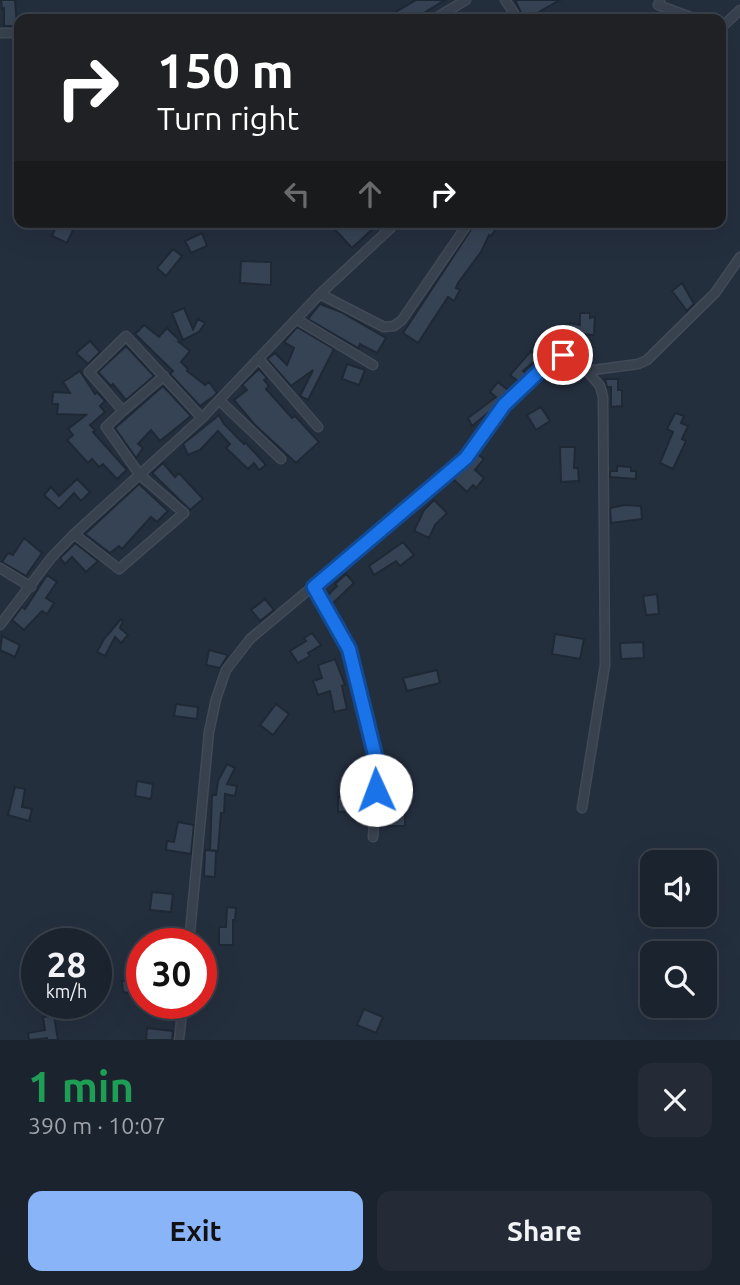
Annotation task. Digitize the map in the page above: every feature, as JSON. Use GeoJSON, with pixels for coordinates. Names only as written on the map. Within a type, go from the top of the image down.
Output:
{"type":"FeatureCollection","features":[{"type":"Feature","properties":{"kind":"street"},"geometry":{"type":"LineString","coordinates":[[442,14],[466,0]]}},
{"type":"Feature","properties":{"kind":"street"},"geometry":{"type":"LineString","coordinates":[[660,0],[657,5],[682,14]]}},
{"type":"Feature","properties":{"kind":"street"},"geometry":{"type":"LineString","coordinates":[[726,23],[740,10]]}},
{"type":"Feature","properties":{"kind":"street"},"geometry":{"type":"LineString","coordinates":[[0,625],[51,558],[74,534],[202,418],[320,294],[391,228]]}},
{"type":"Feature","properties":{"kind":"street"},"geometry":{"type":"LineString","coordinates":[[320,294],[384,327],[394,326],[402,320],[465,228]]}},
{"type":"Feature","properties":{"kind":"street"},"geometry":{"type":"LineString","coordinates":[[586,371],[638,364],[647,360],[715,292],[740,257]]}},
{"type":"Feature","properties":{"kind":"street"},"geometry":{"type":"LineString","coordinates":[[296,319],[373,365]]}},
{"type":"Feature","properties":{"kind":"street"},"geometry":{"type":"LineString","coordinates":[[123,411],[89,372],[126,336],[202,418]]}},
{"type":"Feature","properties":{"kind":"street"},"geometry":{"type":"LineString","coordinates":[[190,928],[209,732],[226,670],[250,639],[466,458],[504,405],[546,365],[563,355],[577,359],[600,386],[603,397],[605,665],[582,808]]}},
{"type":"Feature","properties":{"kind":"street"},"geometry":{"type":"LineString","coordinates":[[259,359],[318,427]]}},
{"type":"Feature","properties":{"kind":"street"},"geometry":{"type":"LineString","coordinates":[[74,534],[119,569],[184,513],[139,475],[106,428],[163,376]]}},
{"type":"Feature","properties":{"kind":"street"},"geometry":{"type":"LineString","coordinates":[[219,400],[281,459]]}},
{"type":"Feature","properties":{"kind":"street"},"geometry":{"type":"LineString","coordinates":[[0,568],[31,587]]}},
{"type":"Feature","properties":{"kind":"street"},"geometry":{"type":"LineString","coordinates":[[314,587],[349,649],[378,767],[373,837]]}},
{"type":"Feature","properties":{"kind":"street"},"geometry":{"type":"LineString","coordinates":[[179,1040],[181,1019]]}},
{"type":"Feature","properties":{"kind":"building"},"geometry":{"type":"Polygon","coordinates":[[[1,0],[15,0],[14,26],[4,26],[4,8],[2,9],[1,0]]]}},
{"type":"Feature","properties":{"kind":"building"},"geometry":{"type":"Polygon","coordinates":[[[416,0],[445,0],[422,14],[392,14],[416,0]]]}},
{"type":"Feature","properties":{"kind":"building"},"geometry":{"type":"Polygon","coordinates":[[[515,0],[560,0],[539,12],[541,14],[522,14],[515,0]]]}},
{"type":"Feature","properties":{"kind":"building"},"geometry":{"type":"Polygon","coordinates":[[[55,228],[74,228],[67,243],[52,236],[55,228]]]}},
{"type":"Feature","properties":{"kind":"building"},"geometry":{"type":"Polygon","coordinates":[[[334,228],[374,228],[352,248],[334,228]]]}},
{"type":"Feature","properties":{"kind":"building"},"geometry":{"type":"Polygon","coordinates":[[[472,228],[497,228],[489,235],[481,252],[458,283],[456,288],[460,290],[454,301],[448,297],[418,343],[403,333],[472,228]]]}},
{"type":"Feature","properties":{"kind":"building"},"geometry":{"type":"Polygon","coordinates":[[[202,233],[207,246],[191,253],[185,241],[202,233]]]}},
{"type":"Feature","properties":{"kind":"building"},"geometry":{"type":"Polygon","coordinates":[[[173,249],[182,256],[166,276],[157,268],[173,249]]]}},
{"type":"Feature","properties":{"kind":"building"},"geometry":{"type":"Polygon","coordinates":[[[241,261],[271,262],[271,285],[240,283],[241,261]]]}},
{"type":"Feature","properties":{"kind":"building"},"geometry":{"type":"Polygon","coordinates":[[[682,283],[694,304],[687,311],[672,291],[682,283]]]}},
{"type":"Feature","properties":{"kind":"building"},"geometry":{"type":"Polygon","coordinates":[[[320,304],[341,312],[386,338],[377,353],[360,344],[358,348],[308,319],[320,304]]]}},
{"type":"Feature","properties":{"kind":"building"},"geometry":{"type":"Polygon","coordinates":[[[184,308],[193,329],[198,319],[205,323],[199,332],[183,340],[172,313],[184,308]]]}},
{"type":"Feature","properties":{"kind":"building"},"geometry":{"type":"Polygon","coordinates":[[[580,313],[590,313],[590,318],[595,316],[594,335],[568,331],[570,323],[580,325],[580,313]]]}},
{"type":"Feature","properties":{"kind":"building"},"geometry":{"type":"Polygon","coordinates":[[[144,325],[159,337],[167,328],[190,351],[181,362],[187,371],[205,385],[209,382],[217,393],[200,406],[170,374],[173,371],[135,334],[144,325]]]}},
{"type":"Feature","properties":{"kind":"building"},"geometry":{"type":"Polygon","coordinates":[[[297,327],[334,349],[308,400],[300,396],[313,370],[291,386],[267,359],[275,353],[287,365],[294,348],[284,342],[297,327]]]}},
{"type":"Feature","properties":{"kind":"building"},"geometry":{"type":"Polygon","coordinates":[[[90,341],[100,352],[88,364],[76,353],[90,341]]]}},
{"type":"Feature","properties":{"kind":"building"},"geometry":{"type":"Polygon","coordinates":[[[126,346],[154,376],[126,400],[113,384],[111,386],[98,372],[126,346]]]}},
{"type":"Feature","properties":{"kind":"building"},"geometry":{"type":"Polygon","coordinates":[[[531,351],[537,359],[523,371],[526,373],[519,382],[510,375],[531,351]]]}},
{"type":"Feature","properties":{"kind":"building"},"geometry":{"type":"Polygon","coordinates":[[[347,364],[365,370],[359,385],[342,379],[347,364]]]}},
{"type":"Feature","properties":{"kind":"building"},"geometry":{"type":"Polygon","coordinates":[[[259,369],[267,378],[264,380],[269,386],[266,389],[292,418],[295,416],[319,442],[296,463],[254,424],[234,400],[247,390],[242,385],[259,369]]]}},
{"type":"Feature","properties":{"kind":"building"},"geometry":{"type":"Polygon","coordinates":[[[80,371],[95,394],[97,392],[105,401],[100,406],[105,412],[90,425],[95,430],[93,432],[127,470],[117,479],[103,464],[99,467],[92,459],[88,463],[67,440],[73,435],[68,429],[86,415],[57,414],[58,404],[52,404],[53,392],[70,393],[63,382],[80,371]]]}},
{"type":"Feature","properties":{"kind":"building"},"geometry":{"type":"Polygon","coordinates":[[[605,379],[618,379],[618,390],[622,390],[622,406],[611,407],[611,387],[607,387],[605,379]]]}},
{"type":"Feature","properties":{"kind":"building"},"geometry":{"type":"Polygon","coordinates":[[[498,382],[509,391],[472,426],[468,418],[496,397],[490,392],[498,382]]]}},
{"type":"Feature","properties":{"kind":"building"},"geometry":{"type":"Polygon","coordinates":[[[163,386],[191,416],[160,441],[151,430],[138,444],[143,448],[136,458],[115,428],[163,386]]]}},
{"type":"Feature","properties":{"kind":"building"},"geometry":{"type":"Polygon","coordinates":[[[541,407],[550,421],[536,430],[527,415],[541,407]]]}},
{"type":"Feature","properties":{"kind":"building"},"geometry":{"type":"Polygon","coordinates":[[[675,413],[684,416],[681,423],[688,426],[682,439],[686,441],[673,469],[660,463],[673,432],[667,429],[675,413]]]}},
{"type":"Feature","properties":{"kind":"building"},"geometry":{"type":"Polygon","coordinates":[[[219,415],[224,424],[266,465],[259,470],[254,463],[248,469],[226,448],[230,444],[218,431],[200,450],[188,455],[183,444],[219,415]]]}},
{"type":"Feature","properties":{"kind":"building"},"geometry":{"type":"Polygon","coordinates":[[[560,447],[575,447],[574,468],[578,468],[579,481],[561,482],[560,447]]]}},
{"type":"Feature","properties":{"kind":"building"},"geometry":{"type":"Polygon","coordinates":[[[477,454],[484,459],[475,470],[484,478],[476,488],[473,485],[467,492],[452,478],[477,454]]]}},
{"type":"Feature","properties":{"kind":"building"},"geometry":{"type":"Polygon","coordinates":[[[163,463],[175,477],[179,473],[203,499],[190,510],[152,473],[163,463]]]}},
{"type":"Feature","properties":{"kind":"building"},"geometry":{"type":"Polygon","coordinates":[[[617,466],[631,467],[631,471],[636,471],[636,479],[610,477],[610,471],[617,471],[617,466]]]}},
{"type":"Feature","properties":{"kind":"building"},"geometry":{"type":"Polygon","coordinates":[[[77,479],[90,492],[81,501],[74,493],[59,509],[44,495],[51,487],[59,496],[77,479]]]}},
{"type":"Feature","properties":{"kind":"building"},"geometry":{"type":"Polygon","coordinates":[[[139,484],[168,511],[157,522],[151,517],[122,549],[119,546],[110,553],[85,534],[139,484]]]}},
{"type":"Feature","properties":{"kind":"building"},"geometry":{"type":"Polygon","coordinates":[[[434,500],[447,513],[435,525],[429,538],[414,531],[424,510],[434,500]]]}},
{"type":"Feature","properties":{"kind":"building"},"geometry":{"type":"Polygon","coordinates":[[[641,506],[642,519],[611,523],[610,508],[641,506]]]}},
{"type":"Feature","properties":{"kind":"building"},"geometry":{"type":"Polygon","coordinates":[[[24,538],[42,553],[26,576],[2,562],[8,553],[13,555],[24,538]]]}},
{"type":"Feature","properties":{"kind":"building"},"geometry":{"type":"Polygon","coordinates":[[[403,542],[414,555],[400,566],[396,561],[374,575],[369,566],[403,542]]]}},
{"type":"Feature","properties":{"kind":"building"},"geometry":{"type":"Polygon","coordinates":[[[75,543],[98,561],[86,572],[72,557],[65,564],[60,558],[75,543]]]}},
{"type":"Feature","properties":{"kind":"building"},"geometry":{"type":"Polygon","coordinates":[[[346,574],[354,583],[332,604],[327,596],[346,574]]]}},
{"type":"Feature","properties":{"kind":"building"},"geometry":{"type":"Polygon","coordinates":[[[47,575],[57,582],[46,598],[54,603],[47,614],[42,611],[24,630],[12,620],[22,607],[25,609],[47,575]]]}},
{"type":"Feature","properties":{"kind":"building"},"geometry":{"type":"Polygon","coordinates":[[[657,594],[659,614],[646,615],[643,596],[657,594]]]}},
{"type":"Feature","properties":{"kind":"building"},"geometry":{"type":"Polygon","coordinates":[[[265,599],[274,610],[260,621],[251,610],[265,599]]]}},
{"type":"Feature","properties":{"kind":"building"},"geometry":{"type":"Polygon","coordinates":[[[121,619],[123,621],[120,628],[128,635],[121,643],[115,637],[105,656],[97,652],[104,639],[121,619]]]}},
{"type":"Feature","properties":{"kind":"building"},"geometry":{"type":"Polygon","coordinates":[[[312,633],[321,645],[298,663],[290,651],[306,641],[304,638],[312,633]]]}},
{"type":"Feature","properties":{"kind":"building"},"geometry":{"type":"Polygon","coordinates":[[[555,634],[584,639],[580,659],[552,654],[555,634]]]}},
{"type":"Feature","properties":{"kind":"building"},"geometry":{"type":"Polygon","coordinates":[[[2,636],[20,645],[15,657],[0,650],[2,636]]]}},
{"type":"Feature","properties":{"kind":"building"},"geometry":{"type":"Polygon","coordinates":[[[643,642],[644,658],[621,659],[620,643],[643,642]]]}},
{"type":"Feature","properties":{"kind":"building"},"geometry":{"type":"Polygon","coordinates":[[[209,650],[228,655],[220,668],[206,665],[209,650]]]}},
{"type":"Feature","properties":{"kind":"building"},"geometry":{"type":"Polygon","coordinates":[[[335,659],[345,685],[342,686],[347,709],[334,712],[330,691],[318,695],[313,681],[322,678],[318,665],[335,659]]]}},
{"type":"Feature","properties":{"kind":"building"},"geometry":{"type":"Polygon","coordinates":[[[437,670],[440,683],[407,691],[403,678],[437,670]]]}},
{"type":"Feature","properties":{"kind":"building"},"geometry":{"type":"Polygon","coordinates":[[[176,704],[198,707],[197,719],[174,716],[176,704]]]}},
{"type":"Feature","properties":{"kind":"building"},"geometry":{"type":"Polygon","coordinates":[[[276,704],[289,714],[273,735],[260,725],[276,704]]]}},
{"type":"Feature","properties":{"kind":"building"},"geometry":{"type":"Polygon","coordinates":[[[227,764],[235,768],[227,784],[237,786],[235,796],[225,794],[218,851],[210,850],[212,795],[216,795],[218,781],[227,764]]]}},
{"type":"Feature","properties":{"kind":"building"},"geometry":{"type":"Polygon","coordinates":[[[137,781],[153,784],[151,799],[135,796],[137,781]]]}},
{"type":"Feature","properties":{"kind":"building"},"geometry":{"type":"Polygon","coordinates":[[[15,787],[25,789],[22,807],[32,809],[29,821],[8,815],[15,787]]]}},
{"type":"Feature","properties":{"kind":"building"},"geometry":{"type":"Polygon","coordinates":[[[359,796],[358,811],[338,812],[338,797],[359,796]]]}},
{"type":"Feature","properties":{"kind":"building"},"geometry":{"type":"Polygon","coordinates":[[[386,812],[405,813],[405,826],[386,826],[386,812]]]}},
{"type":"Feature","properties":{"kind":"building"},"geometry":{"type":"Polygon","coordinates":[[[178,822],[194,825],[191,854],[166,850],[167,841],[174,842],[178,822]]]}},
{"type":"Feature","properties":{"kind":"building"},"geometry":{"type":"Polygon","coordinates":[[[205,850],[216,851],[215,877],[204,876],[205,850]]]}},
{"type":"Feature","properties":{"kind":"building"},"geometry":{"type":"Polygon","coordinates":[[[152,892],[173,894],[171,912],[150,910],[152,892]]]}},
{"type":"Feature","properties":{"kind":"building"},"geometry":{"type":"Polygon","coordinates":[[[227,907],[236,908],[233,945],[219,945],[219,927],[226,927],[227,907]]]}},
{"type":"Feature","properties":{"kind":"building"},"geometry":{"type":"Polygon","coordinates":[[[122,981],[126,981],[126,993],[123,992],[122,981]]]}},
{"type":"Feature","properties":{"kind":"building"},"geometry":{"type":"Polygon","coordinates":[[[364,1009],[383,1017],[376,1033],[357,1025],[364,1009]]]}},
{"type":"Feature","properties":{"kind":"building"},"geometry":{"type":"Polygon","coordinates":[[[43,1019],[54,1019],[58,1040],[29,1040],[28,1033],[45,1030],[43,1019]]]}},
{"type":"Feature","properties":{"kind":"building"},"geometry":{"type":"Polygon","coordinates":[[[147,1028],[173,1031],[172,1040],[146,1040],[147,1028]]]}},
{"type":"Feature","properties":{"kind":"route"},"geometry":{"type":"LineString","coordinates":[[376,790],[378,767],[349,649],[314,587],[466,458],[504,405],[546,365],[563,355]]}}]}
